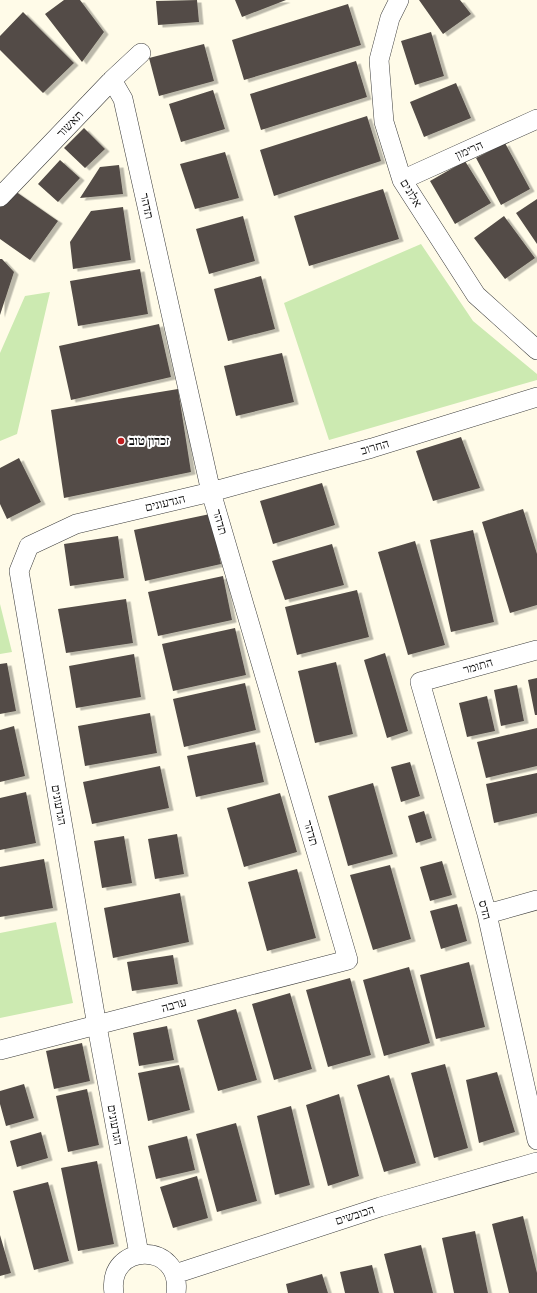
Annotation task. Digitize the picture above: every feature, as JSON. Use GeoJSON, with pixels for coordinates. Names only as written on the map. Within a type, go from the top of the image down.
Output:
{"type":"FeatureCollection","features":[{"type":"Feature","properties":{"kind":"street","name":"אלונים"},"geometry":{"type":"LineString","coordinates":[[399,0],[390,18],[379,60],[384,122],[402,180],[476,295],[537,350]]}},
{"type":"Feature","properties":{"kind":"street","name":"תאשור"},"geometry":{"type":"LineString","coordinates":[[0,197],[112,80],[141,53]]}},
{"type":"Feature","properties":{"kind":"street","name":"תדהר"},"geometry":{"type":"LineString","coordinates":[[112,80],[123,99],[211,492],[348,960]]}},
{"type":"Feature","properties":{"kind":"street","name":"הרימון"},"geometry":{"type":"LineString","coordinates":[[402,180],[537,119]]}},
{"type":"Feature","properties":{"kind":"street","name":"החרוב"},"geometry":{"type":"LineString","coordinates":[[211,492],[372,448],[537,397]]}},
{"type":"Feature","properties":{"kind":"street","name":"הגדעונים"},"geometry":{"type":"LineString","coordinates":[[139,1254],[97,1026],[19,571],[29,546],[76,524],[211,492]]}},
{"type":"Feature","properties":{"kind":"street","name":"התומר"},"geometry":{"type":"LineString","coordinates":[[420,682],[537,650]]}},
{"type":"Feature","properties":{"kind":"street","name":"הדס"},"geometry":{"type":"LineString","coordinates":[[420,682],[487,914],[537,1140]]}},
{"type":"Feature","properties":{"kind":"street"},"geometry":{"type":"LineString","coordinates":[[487,914],[537,900]]}},
{"type":"Feature","properties":{"kind":"street","name":"ערבה"},"geometry":{"type":"LineString","coordinates":[[0,1050],[348,960]]}},
{"type":"Feature","properties":{"kind":"street","name":"הכובשים"},"geometry":{"type":"LineString","coordinates":[[175,1274],[380,1207],[537,1162]]}},
{"type":"Feature","properties":{"kind":"street"},"geometry":{"type":"LineString","coordinates":[[113,1293],[113,1282],[116,1272],[121,1264],[129,1257],[139,1254],[150,1254],[160,1257],[169,1264],[175,1274],[177,1284],[176,1293]]}},
{"type":"Feature","properties":{"kind":"green space"},"geometry":{"type":"Polygon","coordinates":[[[421,244],[473,321],[537,374],[537,380],[329,440],[284,303],[421,244]]]}},
{"type":"Feature","properties":{"kind":"green space"},"geometry":{"type":"Polygon","coordinates":[[[50,292],[17,434],[0,441],[0,353],[25,296],[50,292]]]}},
{"type":"Feature","properties":{"kind":"green space"},"geometry":{"type":"Polygon","coordinates":[[[0,604],[12,652],[0,654],[0,604]]]}},
{"type":"Feature","properties":{"kind":"green space"},"geometry":{"type":"Polygon","coordinates":[[[56,922],[73,1003],[0,1018],[0,933],[56,922]]]}},
{"type":"Feature","properties":{"kind":"building"},"geometry":{"type":"Polygon","coordinates":[[[64,0],[80,0],[104,32],[82,62],[45,14],[64,0]]]}},
{"type":"Feature","properties":{"kind":"building"},"geometry":{"type":"Polygon","coordinates":[[[197,0],[199,22],[158,25],[156,1],[197,0]]]}},
{"type":"Feature","properties":{"kind":"building"},"geometry":{"type":"Polygon","coordinates":[[[235,0],[286,0],[242,17],[235,0]]]}},
{"type":"Feature","properties":{"kind":"building"},"geometry":{"type":"Polygon","coordinates":[[[419,0],[460,0],[471,14],[443,34],[419,0]]]}},
{"type":"Feature","properties":{"kind":"building"},"geometry":{"type":"Polygon","coordinates":[[[348,4],[361,45],[244,80],[232,40],[348,4]]]}},
{"type":"Feature","properties":{"kind":"building"},"geometry":{"type":"Polygon","coordinates":[[[23,12],[74,63],[43,93],[0,50],[0,36],[23,12]]]}},
{"type":"Feature","properties":{"kind":"building"},"geometry":{"type":"Polygon","coordinates":[[[431,32],[444,76],[415,85],[401,41],[431,32]]]}},
{"type":"Feature","properties":{"kind":"building"},"geometry":{"type":"Polygon","coordinates":[[[204,44],[214,81],[159,96],[149,58],[204,44]]]}},
{"type":"Feature","properties":{"kind":"building"},"geometry":{"type":"Polygon","coordinates":[[[356,61],[367,97],[261,130],[250,94],[356,61]]]}},
{"type":"Feature","properties":{"kind":"building"},"geometry":{"type":"Polygon","coordinates":[[[456,83],[471,118],[424,137],[410,102],[456,83]]]}},
{"type":"Feature","properties":{"kind":"building"},"geometry":{"type":"Polygon","coordinates":[[[213,90],[225,129],[181,142],[169,104],[213,90]]]}},
{"type":"Feature","properties":{"kind":"building"},"geometry":{"type":"Polygon","coordinates":[[[367,116],[381,161],[274,196],[260,150],[367,116]]]}},
{"type":"Feature","properties":{"kind":"building"},"geometry":{"type":"Polygon","coordinates":[[[84,128],[105,149],[85,168],[64,148],[84,128]]]}},
{"type":"Feature","properties":{"kind":"building"},"geometry":{"type":"Polygon","coordinates":[[[505,143],[530,189],[501,205],[476,158],[505,143]]]}},
{"type":"Feature","properties":{"kind":"building"},"geometry":{"type":"Polygon","coordinates":[[[225,152],[239,198],[195,209],[180,164],[225,152]]]}},
{"type":"Feature","properties":{"kind":"building"},"geometry":{"type":"Polygon","coordinates":[[[60,160],[80,178],[58,202],[38,184],[60,160]]]}},
{"type":"Feature","properties":{"kind":"building"},"geometry":{"type":"Polygon","coordinates":[[[465,161],[491,203],[455,224],[430,181],[465,161]]]}},
{"type":"Feature","properties":{"kind":"building"},"geometry":{"type":"Polygon","coordinates":[[[119,165],[123,194],[80,198],[100,167],[119,165]]]}},
{"type":"Feature","properties":{"kind":"building"},"geometry":{"type":"Polygon","coordinates":[[[12,189],[58,221],[30,260],[0,239],[0,206],[12,189]]]}},
{"type":"Feature","properties":{"kind":"building"},"geometry":{"type":"Polygon","coordinates":[[[383,189],[399,239],[309,266],[294,216],[383,189]]]}},
{"type":"Feature","properties":{"kind":"building"},"geometry":{"type":"Polygon","coordinates":[[[537,199],[537,244],[516,213],[537,199]]]}},
{"type":"Feature","properties":{"kind":"building"},"geometry":{"type":"Polygon","coordinates":[[[123,207],[131,260],[73,269],[70,242],[91,211],[123,207]]]}},
{"type":"Feature","properties":{"kind":"building"},"geometry":{"type":"Polygon","coordinates":[[[243,216],[255,261],[209,274],[196,229],[243,216]]]}},
{"type":"Feature","properties":{"kind":"building"},"geometry":{"type":"Polygon","coordinates":[[[504,216],[535,258],[505,279],[474,238],[504,216]]]}},
{"type":"Feature","properties":{"kind":"building"},"geometry":{"type":"Polygon","coordinates":[[[0,259],[2,259],[14,272],[0,315],[0,259]]]}},
{"type":"Feature","properties":{"kind":"building"},"geometry":{"type":"Polygon","coordinates":[[[140,269],[148,314],[78,326],[70,281],[140,269]]]}},
{"type":"Feature","properties":{"kind":"building"},"geometry":{"type":"Polygon","coordinates":[[[261,276],[275,329],[228,341],[214,289],[261,276]]]}},
{"type":"Feature","properties":{"kind":"building"},"geometry":{"type":"Polygon","coordinates":[[[159,324],[171,377],[71,400],[59,346],[159,324]]]}},
{"type":"Feature","properties":{"kind":"building"},"geometry":{"type":"Polygon","coordinates":[[[282,353],[294,402],[236,416],[224,366],[282,353]]]}},
{"type":"Feature","properties":{"kind":"building","name":"זכרון טוב"},"geometry":{"type":"Polygon","coordinates":[[[178,389],[191,472],[64,498],[51,410],[178,389]]]}},
{"type":"Feature","properties":{"kind":"building"},"geometry":{"type":"Polygon","coordinates":[[[461,437],[480,488],[433,501],[416,451],[461,437]]]}},
{"type":"Feature","properties":{"kind":"building"},"geometry":{"type":"Polygon","coordinates":[[[19,458],[41,502],[7,519],[0,504],[0,468],[19,458]]]}},
{"type":"Feature","properties":{"kind":"building"},"geometry":{"type":"Polygon","coordinates":[[[322,483],[335,525],[273,544],[260,501],[322,483]]]}},
{"type":"Feature","properties":{"kind":"building"},"geometry":{"type":"Polygon","coordinates":[[[523,509],[537,554],[537,605],[510,613],[482,522],[523,509]]]}},
{"type":"Feature","properties":{"kind":"building"},"geometry":{"type":"Polygon","coordinates":[[[210,514],[221,564],[145,581],[134,530],[210,514]]]}},
{"type":"Feature","properties":{"kind":"building"},"geometry":{"type":"Polygon","coordinates":[[[473,530],[494,622],[451,632],[430,540],[473,530]]]}},
{"type":"Feature","properties":{"kind":"building"},"geometry":{"type":"Polygon","coordinates":[[[118,536],[124,578],[70,586],[64,544],[118,536]]]}},
{"type":"Feature","properties":{"kind":"building"},"geometry":{"type":"Polygon","coordinates":[[[415,541],[445,645],[408,655],[378,552],[415,541]]]}},
{"type":"Feature","properties":{"kind":"building"},"geometry":{"type":"Polygon","coordinates":[[[332,544],[344,585],[285,600],[272,561],[332,544]]]}},
{"type":"Feature","properties":{"kind":"building"},"geometry":{"type":"Polygon","coordinates":[[[223,576],[232,620],[158,636],[148,592],[223,576]]]}},
{"type":"Feature","properties":{"kind":"building"},"geometry":{"type":"Polygon","coordinates":[[[357,590],[369,637],[297,655],[285,607],[357,590]]]}},
{"type":"Feature","properties":{"kind":"building"},"geometry":{"type":"Polygon","coordinates":[[[126,599],[133,643],[66,653],[58,609],[126,599]]]}},
{"type":"Feature","properties":{"kind":"building"},"geometry":{"type":"Polygon","coordinates":[[[235,628],[246,675],[173,691],[162,644],[235,628]]]}},
{"type":"Feature","properties":{"kind":"building"},"geometry":{"type":"Polygon","coordinates":[[[385,653],[408,731],[387,738],[364,660],[385,653]]]}},
{"type":"Feature","properties":{"kind":"building"},"geometry":{"type":"Polygon","coordinates":[[[134,654],[141,697],[76,708],[69,666],[134,654]]]}},
{"type":"Feature","properties":{"kind":"building"},"geometry":{"type":"Polygon","coordinates":[[[336,662],[353,734],[315,743],[298,671],[336,662]]]}},
{"type":"Feature","properties":{"kind":"building"},"geometry":{"type":"Polygon","coordinates":[[[7,663],[16,711],[0,714],[0,664],[7,663]]]}},
{"type":"Feature","properties":{"kind":"building"},"geometry":{"type":"Polygon","coordinates":[[[537,678],[537,715],[535,715],[528,680],[537,678]]]}},
{"type":"Feature","properties":{"kind":"building"},"geometry":{"type":"Polygon","coordinates":[[[245,683],[256,730],[184,747],[173,699],[245,683]]]}},
{"type":"Feature","properties":{"kind":"building"},"geometry":{"type":"Polygon","coordinates":[[[517,685],[524,721],[501,726],[494,690],[517,685]]]}},
{"type":"Feature","properties":{"kind":"building"},"geometry":{"type":"Polygon","coordinates":[[[487,696],[495,731],[467,737],[459,703],[487,696]]]}},
{"type":"Feature","properties":{"kind":"building"},"geometry":{"type":"Polygon","coordinates":[[[150,713],[157,753],[85,766],[78,726],[150,713]]]}},
{"type":"Feature","properties":{"kind":"building"},"geometry":{"type":"Polygon","coordinates":[[[14,726],[25,776],[0,782],[0,730],[14,726]]]}},
{"type":"Feature","properties":{"kind":"building"},"geometry":{"type":"Polygon","coordinates":[[[537,728],[537,766],[486,778],[477,742],[537,728]]]}},
{"type":"Feature","properties":{"kind":"building"},"geometry":{"type":"Polygon","coordinates":[[[255,742],[264,782],[196,797],[187,756],[255,742]]]}},
{"type":"Feature","properties":{"kind":"building"},"geometry":{"type":"Polygon","coordinates":[[[410,762],[420,796],[401,802],[391,767],[410,762]]]}},
{"type":"Feature","properties":{"kind":"building"},"geometry":{"type":"Polygon","coordinates":[[[160,766],[169,808],[92,824],[83,782],[160,766]]]}},
{"type":"Feature","properties":{"kind":"building"},"geometry":{"type":"Polygon","coordinates":[[[537,773],[537,813],[494,823],[486,784],[537,773]]]}},
{"type":"Feature","properties":{"kind":"building"},"geometry":{"type":"Polygon","coordinates":[[[373,783],[393,854],[348,866],[328,796],[373,783]]]}},
{"type":"Feature","properties":{"kind":"building"},"geometry":{"type":"Polygon","coordinates":[[[26,792],[36,843],[0,850],[0,798],[26,792]]]}},
{"type":"Feature","properties":{"kind":"building"},"geometry":{"type":"Polygon","coordinates":[[[280,793],[297,852],[244,867],[227,808],[280,793]]]}},
{"type":"Feature","properties":{"kind":"building"},"geometry":{"type":"Polygon","coordinates":[[[424,811],[432,838],[416,843],[408,816],[424,811]]]}},
{"type":"Feature","properties":{"kind":"building"},"geometry":{"type":"Polygon","coordinates":[[[177,834],[184,874],[155,879],[148,839],[177,834]]]}},
{"type":"Feature","properties":{"kind":"building"},"geometry":{"type":"Polygon","coordinates":[[[124,836],[132,883],[102,888],[94,841],[124,836]]]}},
{"type":"Feature","properties":{"kind":"building"},"geometry":{"type":"Polygon","coordinates":[[[44,859],[53,908],[0,917],[0,867],[44,859]]]}},
{"type":"Feature","properties":{"kind":"building"},"geometry":{"type":"Polygon","coordinates":[[[442,861],[452,895],[430,901],[420,867],[442,861]]]}},
{"type":"Feature","properties":{"kind":"building"},"geometry":{"type":"Polygon","coordinates":[[[390,865],[411,939],[373,950],[350,875],[390,865]]]}},
{"type":"Feature","properties":{"kind":"building"},"geometry":{"type":"Polygon","coordinates":[[[297,869],[316,938],[267,951],[248,882],[297,869]]]}},
{"type":"Feature","properties":{"kind":"building"},"geometry":{"type":"Polygon","coordinates":[[[180,893],[189,942],[113,958],[104,908],[180,893]]]}},
{"type":"Feature","properties":{"kind":"building"},"geometry":{"type":"Polygon","coordinates":[[[457,904],[467,941],[441,949],[430,911],[457,904]]]}},
{"type":"Feature","properties":{"kind":"building"},"geometry":{"type":"Polygon","coordinates":[[[173,955],[178,984],[132,991],[127,962],[173,955]]]}},
{"type":"Feature","properties":{"kind":"building"},"geometry":{"type":"Polygon","coordinates":[[[469,962],[485,1027],[436,1039],[420,975],[469,962]]]}},
{"type":"Feature","properties":{"kind":"building"},"geometry":{"type":"Polygon","coordinates":[[[409,967],[430,1043],[384,1056],[363,980],[409,967]]]}},
{"type":"Feature","properties":{"kind":"building"},"geometry":{"type":"Polygon","coordinates":[[[350,978],[371,1055],[328,1067],[306,990],[350,978]]]}},
{"type":"Feature","properties":{"kind":"building"},"geometry":{"type":"Polygon","coordinates":[[[290,993],[312,1069],[274,1080],[252,1004],[290,993]]]}},
{"type":"Feature","properties":{"kind":"building"},"geometry":{"type":"Polygon","coordinates":[[[236,1009],[257,1080],[218,1091],[197,1020],[236,1009]]]}},
{"type":"Feature","properties":{"kind":"building"},"geometry":{"type":"Polygon","coordinates":[[[167,1026],[174,1060],[139,1066],[133,1033],[167,1026]]]}},
{"type":"Feature","properties":{"kind":"building"},"geometry":{"type":"Polygon","coordinates":[[[82,1043],[90,1081],[54,1089],[46,1051],[82,1043]]]}},
{"type":"Feature","properties":{"kind":"building"},"geometry":{"type":"Polygon","coordinates":[[[445,1064],[468,1148],[434,1158],[411,1073],[445,1064]]]}},
{"type":"Feature","properties":{"kind":"building"},"geometry":{"type":"Polygon","coordinates":[[[179,1065],[190,1110],[148,1121],[138,1073],[179,1065]]]}},
{"type":"Feature","properties":{"kind":"building"},"geometry":{"type":"Polygon","coordinates":[[[497,1072],[515,1132],[479,1143],[466,1080],[497,1072]]]}},
{"type":"Feature","properties":{"kind":"building"},"geometry":{"type":"Polygon","coordinates":[[[389,1075],[416,1163],[384,1172],[357,1085],[389,1075]]]}},
{"type":"Feature","properties":{"kind":"building"},"geometry":{"type":"Polygon","coordinates":[[[24,1084],[34,1118],[6,1126],[0,1104],[0,1091],[24,1084]]]}},
{"type":"Feature","properties":{"kind":"building"},"geometry":{"type":"Polygon","coordinates":[[[87,1089],[99,1145],[68,1152],[56,1096],[87,1089]]]}},
{"type":"Feature","properties":{"kind":"building"},"geometry":{"type":"Polygon","coordinates":[[[339,1094],[359,1176],[328,1186],[306,1105],[339,1094]]]}},
{"type":"Feature","properties":{"kind":"building"},"geometry":{"type":"Polygon","coordinates":[[[291,1106],[310,1185],[275,1195],[257,1116],[291,1106]]]}},
{"type":"Feature","properties":{"kind":"building"},"geometry":{"type":"Polygon","coordinates":[[[236,1123],[257,1201],[217,1212],[196,1134],[236,1123]]]}},
{"type":"Feature","properties":{"kind":"building"},"geometry":{"type":"Polygon","coordinates":[[[41,1132],[48,1158],[17,1167],[10,1141],[41,1132]]]}},
{"type":"Feature","properties":{"kind":"building"},"geometry":{"type":"Polygon","coordinates":[[[187,1136],[195,1170],[156,1179],[148,1146],[187,1136]]]}},
{"type":"Feature","properties":{"kind":"building"},"geometry":{"type":"Polygon","coordinates":[[[97,1161],[114,1244],[78,1251],[61,1168],[97,1161]]]}},
{"type":"Feature","properties":{"kind":"building"},"geometry":{"type":"Polygon","coordinates":[[[197,1176],[208,1218],[173,1228],[160,1187],[197,1176]]]}},
{"type":"Feature","properties":{"kind":"building"},"geometry":{"type":"Polygon","coordinates":[[[48,1182],[69,1261],[34,1270],[13,1191],[48,1182]]]}},
{"type":"Feature","properties":{"kind":"building"},"geometry":{"type":"Polygon","coordinates":[[[523,1216],[537,1273],[537,1293],[509,1293],[492,1224],[523,1216]]]}},
{"type":"Feature","properties":{"kind":"building"},"geometry":{"type":"Polygon","coordinates":[[[475,1231],[488,1293],[454,1293],[442,1238],[475,1231]]]}},
{"type":"Feature","properties":{"kind":"building"},"geometry":{"type":"Polygon","coordinates":[[[0,1235],[11,1273],[0,1276],[0,1235]]]}},
{"type":"Feature","properties":{"kind":"building"},"geometry":{"type":"Polygon","coordinates":[[[421,1245],[433,1293],[394,1293],[384,1254],[421,1245]]]}},
{"type":"Feature","properties":{"kind":"building"},"geometry":{"type":"Polygon","coordinates":[[[372,1265],[379,1293],[345,1293],[340,1272],[372,1265]]]}},
{"type":"Feature","properties":{"kind":"building"},"geometry":{"type":"Polygon","coordinates":[[[322,1274],[328,1293],[288,1293],[286,1284],[322,1274]]]}},
{"type":"Feature","properties":{"kind":"place","name":"זכרון טוב"},"geometry":{"type":"Point","coordinates":[121,441]}}]}
